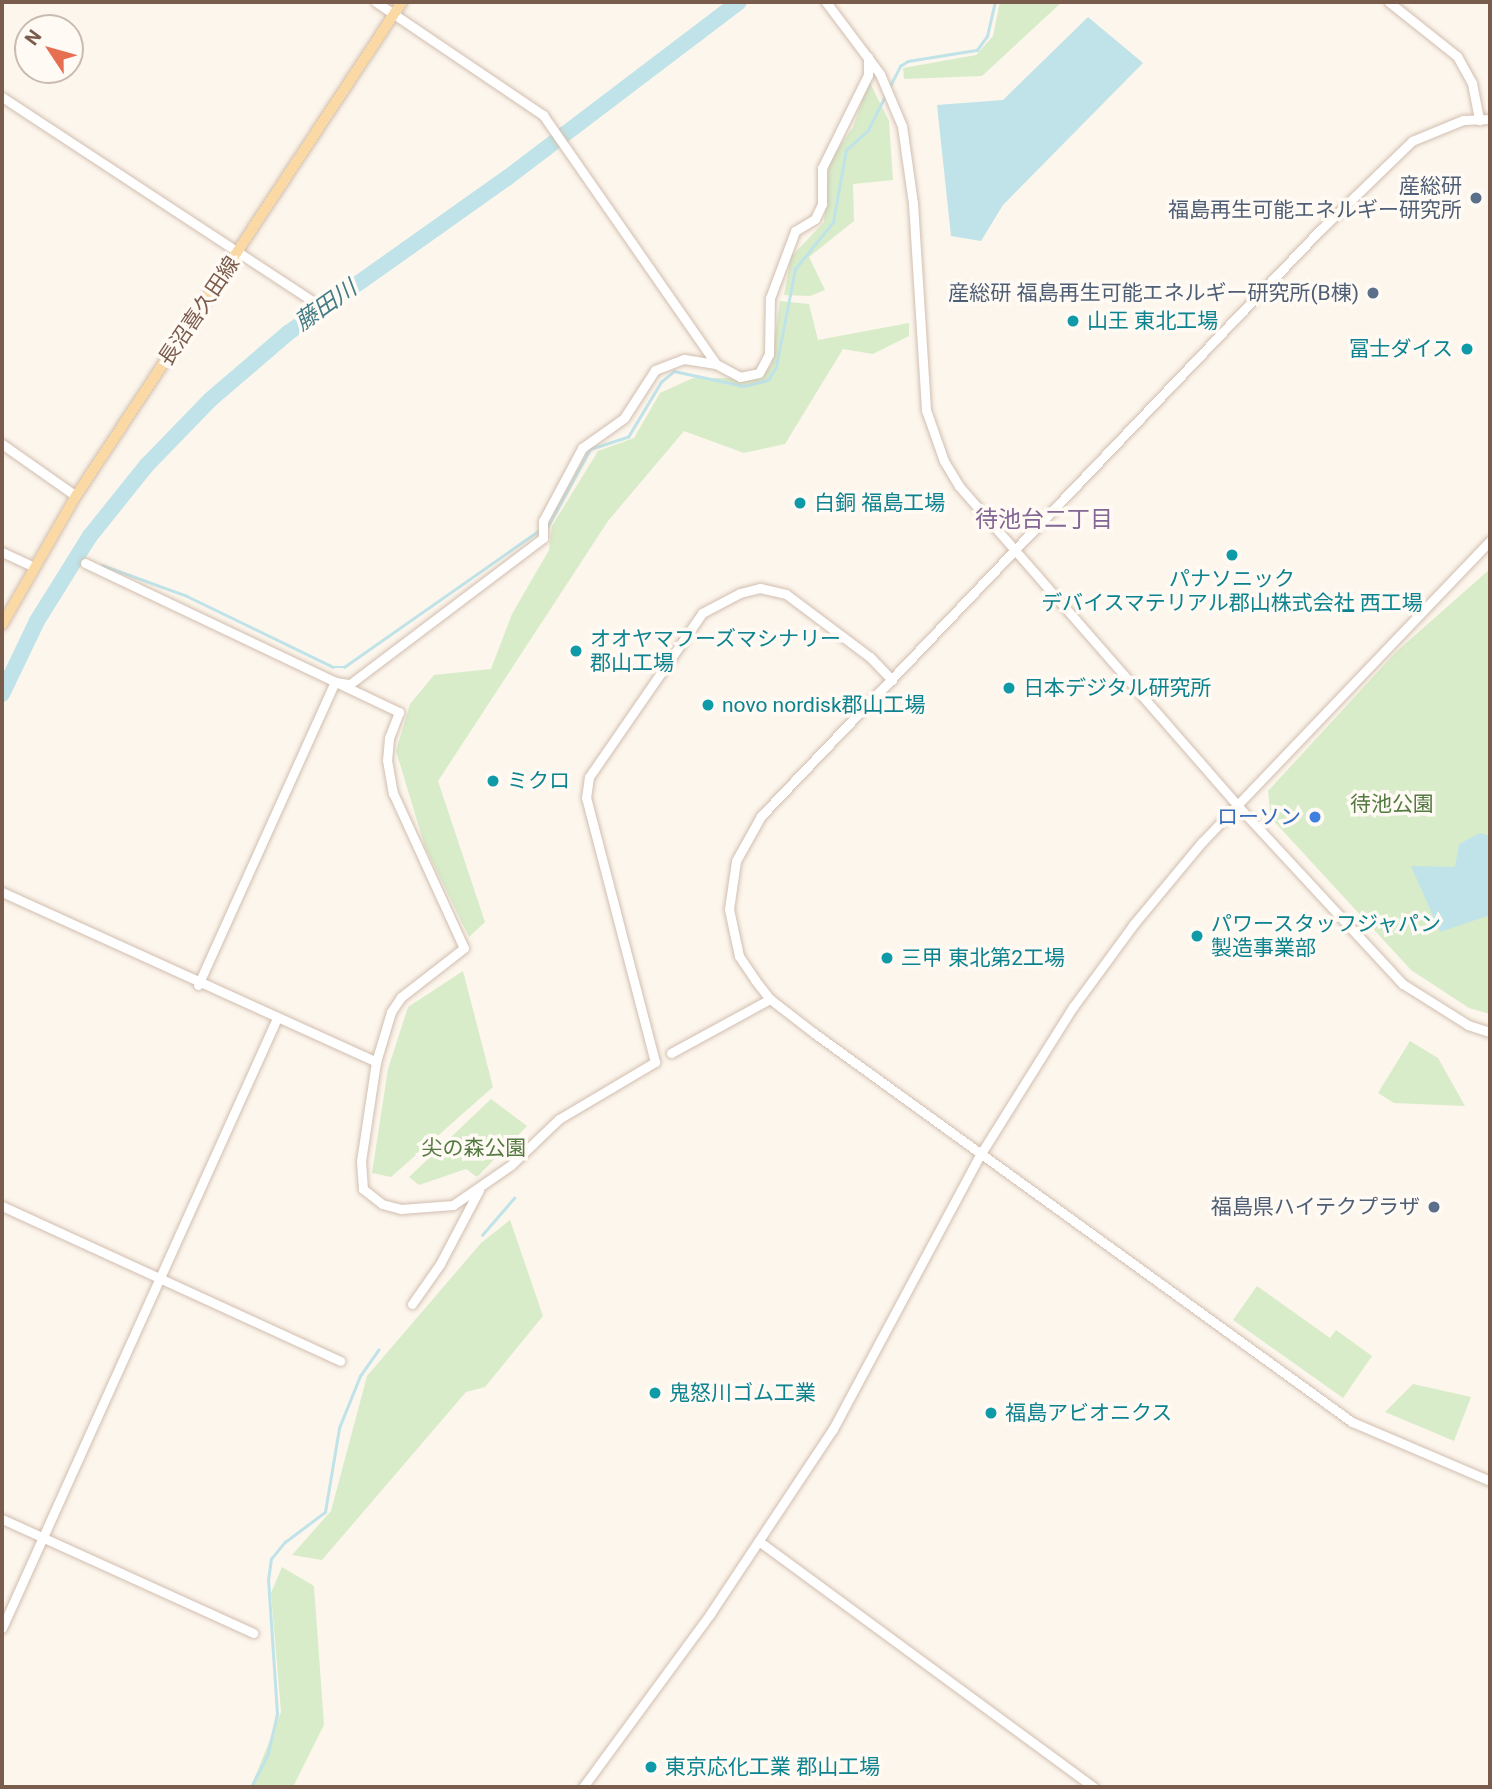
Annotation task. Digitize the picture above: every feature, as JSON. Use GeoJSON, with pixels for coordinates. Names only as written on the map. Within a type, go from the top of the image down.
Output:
{"type":"FeatureCollection","features":[{"type":"Feature","properties":{"kind":"main road","name":"長沼喜久田線"},"geometry":{"type":"LineString","coordinates":[[2,625],[76,496],[402,2]]}},
{"type":"Feature","properties":{"kind":"street"},"geometry":{"type":"LineString","coordinates":[[376,2],[542,115],[716,363]]}},
{"type":"Feature","properties":{"kind":"street"},"geometry":{"type":"LineString","coordinates":[[826,2],[880,74],[891,95],[907,151],[926,410],[959,486],[1237,805],[1403,984],[1468,1025],[1490,1032]]}},
{"type":"Feature","properties":{"kind":"street"},"geometry":{"type":"LineString","coordinates":[[1389,2],[1457,56],[1472,83],[1479,120]]}},
{"type":"Feature","properties":{"kind":"street"},"geometry":{"type":"LineString","coordinates":[[335,682],[350,684],[543,538],[543,521],[582,448],[624,418],[655,370],[684,359],[716,363],[740,377],[760,373],[769,354],[770,298],[795,231],[815,219],[822,204],[822,168],[868,75],[868,57]]}},
{"type":"Feature","properties":{"kind":"street"},"geometry":{"type":"LineString","coordinates":[[2,97],[312,301]]}},
{"type":"Feature","properties":{"kind":"street"},"geometry":{"type":"LineString","coordinates":[[1490,119],[1446,125],[1394,155],[761,816],[736,861],[730,885],[732,932],[739,956],[770,999],[980,1155],[1352,1422],[1490,1481]]}},
{"type":"Feature","properties":{"kind":"street"},"geometry":{"type":"LineString","coordinates":[[2,444],[76,496]]}},
{"type":"Feature","properties":{"kind":"street"},"geometry":{"type":"LineString","coordinates":[[583,1787],[760,1542],[854,1393],[980,1155],[1073,1007],[1133,925],[1237,805],[1490,541]]}},
{"type":"Feature","properties":{"kind":"street"},"geometry":{"type":"LineString","coordinates":[[2,552],[34,567]]}},
{"type":"Feature","properties":{"kind":"street"},"geometry":{"type":"LineString","coordinates":[[85,563],[399,712],[389,738],[387,760],[393,793],[464,948],[401,996],[391,1012],[376,1062],[361,1161],[363,1189],[382,1204],[426,1210],[453,1205],[480,1189],[559,1119],[654,1062],[586,798],[589,777],[702,613],[740,593],[760,588],[786,594],[870,657],[892,680]]}},
{"type":"Feature","properties":{"kind":"street"},"geometry":{"type":"LineString","coordinates":[[198,985],[335,682]]}},
{"type":"Feature","properties":{"kind":"street"},"geometry":{"type":"LineString","coordinates":[[2,892],[198,985],[376,1062]]}},
{"type":"Feature","properties":{"kind":"street"},"geometry":{"type":"LineString","coordinates":[[671,1052],[770,999]]}},
{"type":"Feature","properties":{"kind":"street"},"geometry":{"type":"LineString","coordinates":[[2,1628],[277,1018]]}},
{"type":"Feature","properties":{"kind":"street"},"geometry":{"type":"LineString","coordinates":[[412,1304],[440,1264],[480,1189]]}},
{"type":"Feature","properties":{"kind":"street"},"geometry":{"type":"LineString","coordinates":[[2,1206],[340,1361]]}},
{"type":"Feature","properties":{"kind":"street"},"geometry":{"type":"LineString","coordinates":[[2,1519],[253,1633]]}},
{"type":"Feature","properties":{"kind":"street"},"geometry":{"type":"LineString","coordinates":[[760,1542],[1094,1787]]}},
{"type":"Feature","properties":{"kind":"green space"},"geometry":{"type":"Polygon","coordinates":[[[1000,2],[1062,2],[982,76],[904,79],[903,68],[976,55],[993,36],[1000,2]]]}},
{"type":"Feature","properties":{"kind":"green space"},"geometry":{"type":"Polygon","coordinates":[[[869,81],[889,121],[893,180],[853,184],[854,221],[809,257],[825,290],[810,296],[784,295],[791,257],[824,222],[829,162],[853,127],[869,81]]]}},
{"type":"Feature","properties":{"kind":"green space"},"geometry":{"type":"Polygon","coordinates":[[[780,301],[809,304],[818,340],[909,323],[909,336],[873,354],[843,349],[785,444],[744,453],[684,431],[608,521],[438,781],[485,922],[469,937],[425,847],[396,751],[410,704],[434,675],[491,669],[512,614],[549,550],[552,526],[598,451],[634,438],[660,393],[693,378],[761,378],[771,365],[780,301]]]}},
{"type":"Feature","properties":{"kind":"green space","name":"待池公園"},"geometry":{"type":"Polygon","coordinates":[[[1490,569],[1490,1014],[1469,1008],[1411,970],[1271,818],[1268,791],[1396,652],[1490,569]]]}},
{"type":"Feature","properties":{"kind":"green space"},"geometry":{"type":"Polygon","coordinates":[[[463,971],[493,1087],[391,1177],[372,1173],[388,1069],[408,1007],[463,971]]]}},
{"type":"Feature","properties":{"kind":"green space"},"geometry":{"type":"Polygon","coordinates":[[[1410,1041],[1438,1058],[1465,1106],[1394,1103],[1378,1093],[1410,1041]]]}},
{"type":"Feature","properties":{"kind":"green space","name":"尖の森公園"},"geometry":{"type":"Polygon","coordinates":[[[491,1099],[527,1126],[477,1177],[466,1169],[419,1185],[409,1177],[491,1099]]]}},
{"type":"Feature","properties":{"kind":"green space"},"geometry":{"type":"Polygon","coordinates":[[[510,1220],[543,1316],[485,1387],[466,1392],[322,1560],[292,1555],[331,1511],[367,1376],[481,1243],[510,1220]]]}},
{"type":"Feature","properties":{"kind":"green space"},"geometry":{"type":"Polygon","coordinates":[[[1257,1286],[1330,1338],[1336,1330],[1372,1356],[1343,1398],[1233,1320],[1257,1286]]]}},
{"type":"Feature","properties":{"kind":"green space"},"geometry":{"type":"Polygon","coordinates":[[[1413,1384],[1471,1397],[1454,1441],[1385,1412],[1413,1384]]]}},
{"type":"Feature","properties":{"kind":"green space"},"geometry":{"type":"Polygon","coordinates":[[[282,1567],[314,1586],[324,1725],[293,1787],[251,1787],[281,1712],[271,1593],[282,1567]]]}},
{"type":"Feature","properties":{"kind":"water"},"geometry":{"type":"Polygon","coordinates":[[[1088,17],[1143,63],[1003,205],[981,241],[951,236],[937,105],[1003,100],[1088,17]]]}},
{"type":"Feature","properties":{"kind":"water"},"geometry":{"type":"Polygon","coordinates":[[[1480,833],[1490,836],[1490,915],[1440,932],[1411,866],[1455,867],[1459,844],[1480,833]]]}},
{"type":"Feature","properties":{"kind":"waterway","name":"藤田川"},"geometry":{"type":"LineString","coordinates":[[2,694],[37,621],[90,536],[146,466],[211,399],[288,333],[507,178],[739,2]]}},
{"type":"Feature","properties":{"kind":"waterway"},"geometry":{"type":"LineString","coordinates":[[889,88],[900,66],[908,61],[977,50],[987,36],[995,2]]}},
{"type":"Feature","properties":{"kind":"waterway"},"geometry":{"type":"LineString","coordinates":[[548,526],[590,449],[628,437],[661,382],[674,371],[744,386],[768,380],[776,367],[795,269],[833,222],[846,150],[868,130],[886,94]]}},
{"type":"Feature","properties":{"kind":"waterway"},"geometry":{"type":"LineString","coordinates":[[102,565],[187,596],[333,667],[344,667],[538,531]]}},
{"type":"Feature","properties":{"kind":"waterway"},"geometry":{"type":"LineString","coordinates":[[482,1235],[514,1198]]}},
{"type":"Feature","properties":{"kind":"waterway"},"geometry":{"type":"LineString","coordinates":[[251,1787],[268,1753],[277,1714],[268,1580],[271,1559],[285,1542],[325,1512],[339,1428],[360,1376],[378,1350]]}},
{"type":"Feature","properties":{"kind":"place","name":"産総研 福島再生可能エネルギー研究所"},"geometry":{"type":"Point","coordinates":[1476,198]}},
{"type":"Feature","properties":{"kind":"place","name":"産総研 福島再生可能エネルギー研究所(B棟)"},"geometry":{"type":"Point","coordinates":[1373,293]}},
{"type":"Feature","properties":{"kind":"place","name":"山王 東北工場"},"geometry":{"type":"Point","coordinates":[1073,321]}},
{"type":"Feature","properties":{"kind":"place","name":"冨士ダイス"},"geometry":{"type":"Point","coordinates":[1467,349]}},
{"type":"Feature","properties":{"kind":"place","name":"白銅 福島工場"},"geometry":{"type":"Point","coordinates":[800,503]}},
{"type":"Feature","properties":{"kind":"place","name":"パナソニック デバイスマテリアル郡山株式会社 西工場"},"geometry":{"type":"Point","coordinates":[1232,555]}},
{"type":"Feature","properties":{"kind":"place","name":"オオヤマフーズマシナリー 郡山工場"},"geometry":{"type":"Point","coordinates":[576,651]}},
{"type":"Feature","properties":{"kind":"place","name":"日本デジタル研究所"},"geometry":{"type":"Point","coordinates":[1009,688]}},
{"type":"Feature","properties":{"kind":"place","name":"novo nordisk郡山工場"},"geometry":{"type":"Point","coordinates":[708,705]}},
{"type":"Feature","properties":{"kind":"place","name":"ミクロ"},"geometry":{"type":"Point","coordinates":[493,781]}},
{"type":"Feature","properties":{"kind":"place","name":"ローソン"},"geometry":{"type":"Point","coordinates":[1315,817]}},
{"type":"Feature","properties":{"kind":"place","name":"パワースタッフジャパン 製造事業部"},"geometry":{"type":"Point","coordinates":[1197,936]}},
{"type":"Feature","properties":{"kind":"place","name":"三甲 東北第2工場"},"geometry":{"type":"Point","coordinates":[887,958]}},
{"type":"Feature","properties":{"kind":"place","name":"福島県ハイテクプラザ"},"geometry":{"type":"Point","coordinates":[1434,1207]}},
{"type":"Feature","properties":{"kind":"place","name":"鬼怒川ゴム工業"},"geometry":{"type":"Point","coordinates":[655,1393]}},
{"type":"Feature","properties":{"kind":"place","name":"福島アビオニクス"},"geometry":{"type":"Point","coordinates":[991,1413]}},
{"type":"Feature","properties":{"kind":"place","name":"東京応化工業 郡山工場"},"geometry":{"type":"Point","coordinates":[651,1767]}},
{"type":"Feature","properties":{"kind":"district","name":"待池台二丁目"},"geometry":{"type":"Point","coordinates":[1044,520]}}]}
